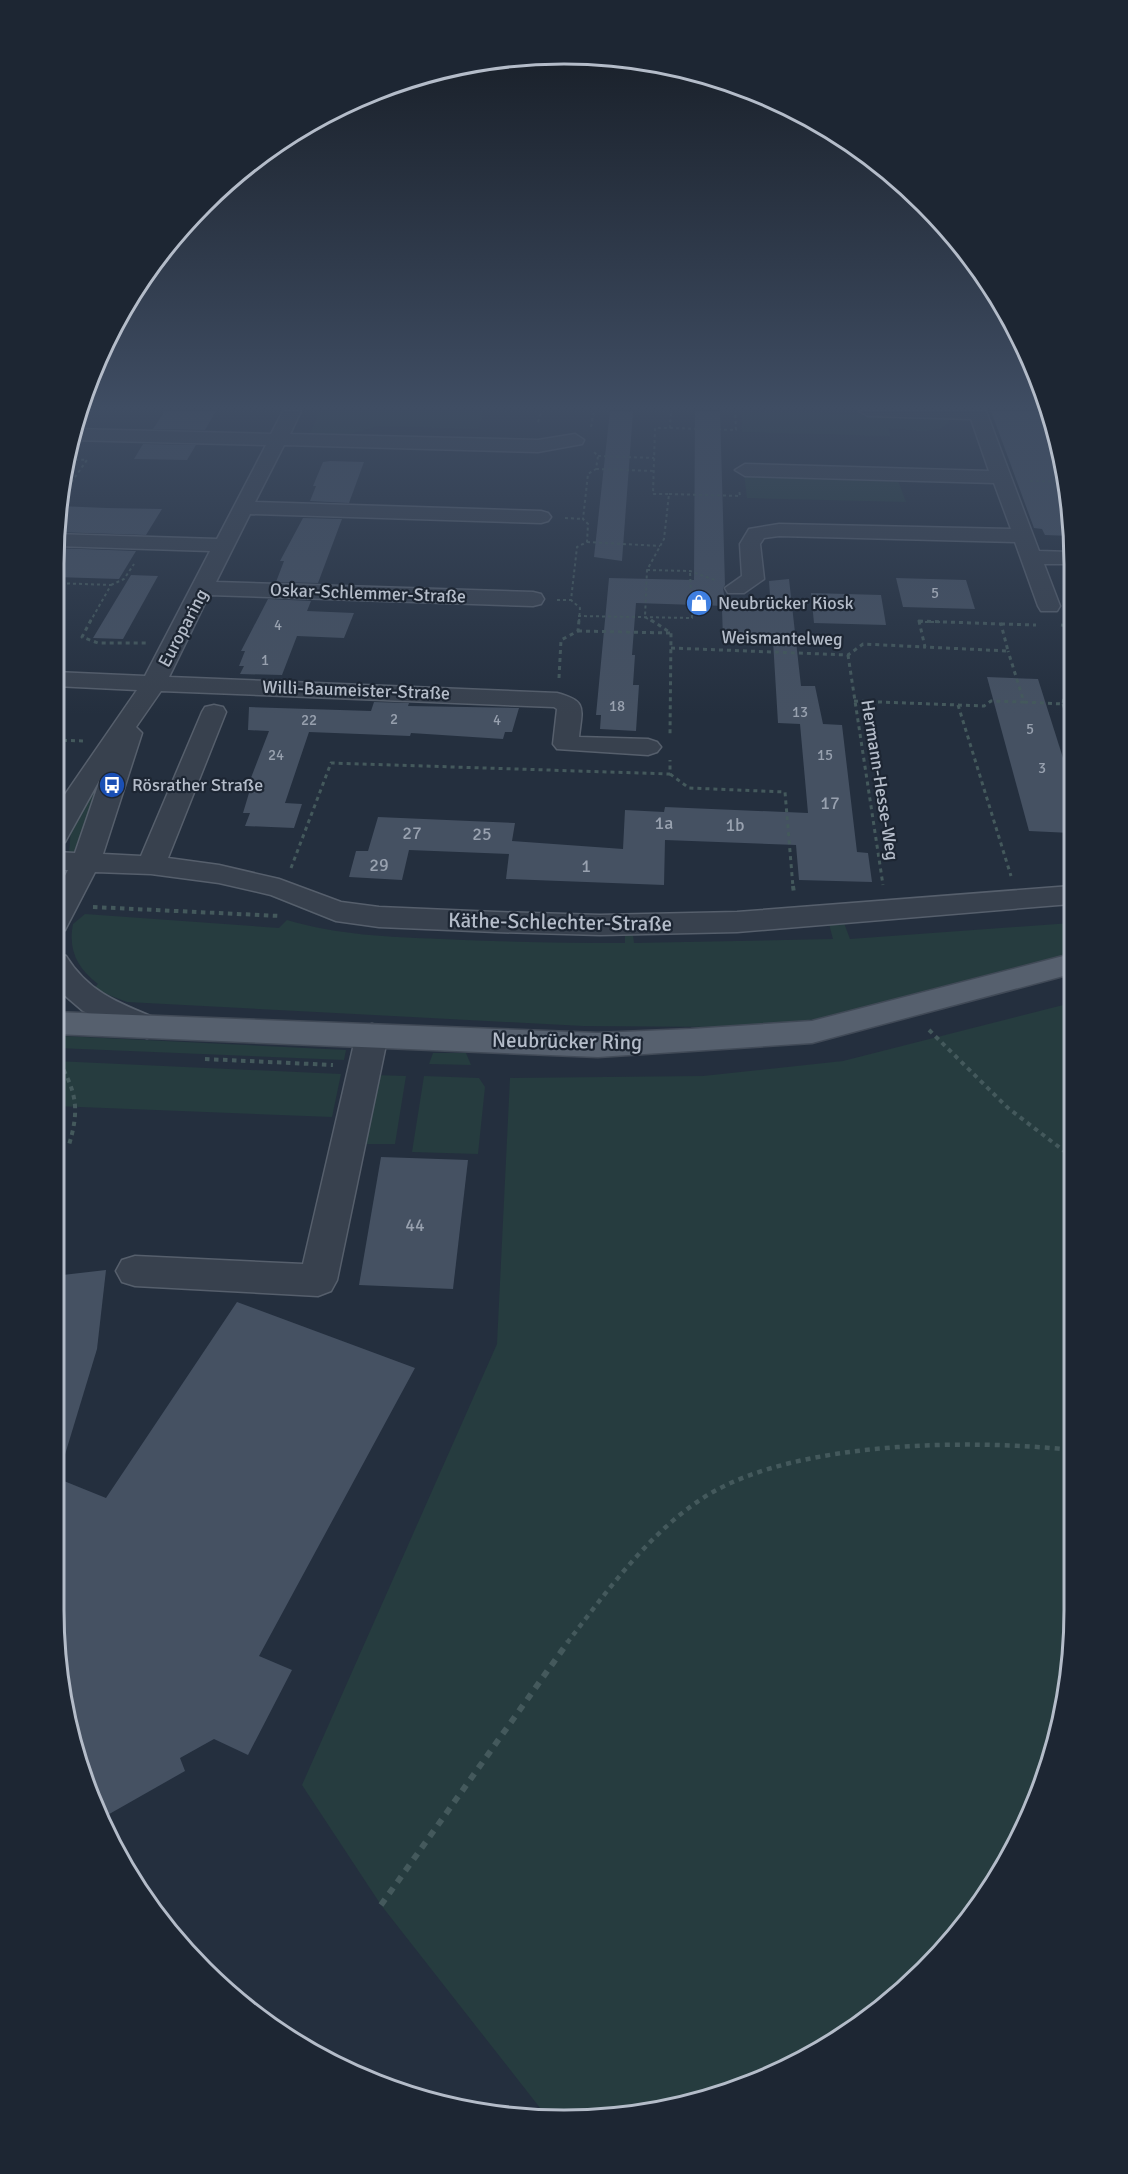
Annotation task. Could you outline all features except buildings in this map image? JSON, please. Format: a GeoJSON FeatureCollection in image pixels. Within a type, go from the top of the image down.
{"type":"FeatureCollection","features":[{"type":"Feature","properties":{"kind":"main road","name":"Neubrücker Ring"},"geometry":{"type":"LineString","coordinates":[[64,1023],[597,1045],[812,1032],[1064,966]]}},
{"type":"Feature","properties":{"kind":"street","name":"Europaring"},"geometry":{"type":"LineString","coordinates":[[64,815],[95,763],[135,714],[154,682],[242,512]]}},
{"type":"Feature","properties":{"kind":"street"},"geometry":{"type":"LineString","coordinates":[[391,512],[541,517]]}},
{"type":"Feature","properties":{"kind":"street"},"geometry":{"type":"LineString","coordinates":[[1015,512],[1049,606]]}},
{"type":"Feature","properties":{"kind":"street"},"geometry":{"type":"LineString","coordinates":[[736,588],[753,579],[750,544],[756,532],[778,530],[1023,536]]}},
{"type":"Feature","properties":{"kind":"street"},"geometry":{"type":"LineString","coordinates":[[65,540],[224,544]]}},
{"type":"Feature","properties":{"kind":"street"},"geometry":{"type":"LineString","coordinates":[[1031,557],[1064,558]]}},
{"type":"Feature","properties":{"kind":"street","name":"Oskar-Schlemmer-Straße"},"geometry":{"type":"LineString","coordinates":[[204,588],[533,598]]}},
{"type":"Feature","properties":{"kind":"street","name":"Willi-Baumeister-Straße"},"geometry":{"type":"LineString","coordinates":[[64,679],[557,699]]}},
{"type":"Feature","properties":{"kind":"street"},"geometry":{"type":"LineString","coordinates":[[557,699],[570,705],[566,744],[648,747]]}},
{"type":"Feature","properties":{"kind":"street"},"geometry":{"type":"LineString","coordinates":[[151,865],[214,712]]}},
{"type":"Feature","properties":{"kind":"street","name":"Europaring"},"geometry":{"type":"LineString","coordinates":[[64,904],[86,862],[135,714]]}},
{"type":"Feature","properties":{"kind":"street","name":"Käthe-Schlechter-Straße"},"geometry":{"type":"LineString","coordinates":[[64,861],[151,865],[219,874],[279,888],[336,911],[379,917],[496,922],[611,925],[736,922],[1064,896]]}},
{"type":"Feature","properties":{"kind":"street"},"geometry":{"type":"LineString","coordinates":[[64,980],[76,993],[147,1027]]}},
{"type":"Feature","properties":{"kind":"street"},"geometry":{"type":"LineString","coordinates":[[135,1271],[318,1280],[372,1035]]}},
{"type":"Feature","properties":{"kind":"path"},"geometry":{"type":"LineString","coordinates":[[584,512],[583,519],[588,524],[586,542]]}},
{"type":"Feature","properties":{"kind":"path"},"geometry":{"type":"LineString","coordinates":[[578,632],[580,608],[571,600],[577,547],[586,542],[660,546]]}},
{"type":"Feature","properties":{"kind":"path"},"geometry":{"type":"LineString","coordinates":[[647,570],[690,571],[736,588]]}},
{"type":"Feature","properties":{"kind":"path"},"geometry":{"type":"LineString","coordinates":[[578,616],[692,618],[690,571]]}},
{"type":"Feature","properties":{"kind":"path"},"geometry":{"type":"LineString","coordinates":[[64,583],[111,585],[82,637],[98,643],[175,643]]}},
{"type":"Feature","properties":{"kind":"path"},"geometry":{"type":"LineString","coordinates":[[925,648],[919,621],[1001,624],[1024,702]]}},
{"type":"Feature","properties":{"kind":"path"},"geometry":{"type":"LineString","coordinates":[[557,699],[561,640],[578,632],[670,633]]}},
{"type":"Feature","properties":{"kind":"path","name":"Weismantelweg"},"geometry":{"type":"LineString","coordinates":[[671,648],[848,655],[864,644],[1008,651]]}},
{"type":"Feature","properties":{"kind":"path","name":"Hermann-Hesse-Weg"},"geometry":{"type":"LineString","coordinates":[[848,655],[888,909]]}},
{"type":"Feature","properties":{"kind":"path"},"geometry":{"type":"LineString","coordinates":[[1064,698],[1064,707]]}},
{"type":"Feature","properties":{"kind":"path"},"geometry":{"type":"LineString","coordinates":[[854,702],[984,706],[991,700],[1063,704]]}},
{"type":"Feature","properties":{"kind":"path"},"geometry":{"type":"LineString","coordinates":[[958,705],[1018,900]]}},
{"type":"Feature","properties":{"kind":"path"},"geometry":{"type":"LineString","coordinates":[[64,740],[83,741]]}},
{"type":"Feature","properties":{"kind":"path"},"geometry":{"type":"LineString","coordinates":[[670,774],[689,788],[785,792],[796,918]]}},
{"type":"Feature","properties":{"kind":"path"},"geometry":{"type":"LineString","coordinates":[[64,914],[278,917],[301,898]]}},
{"type":"Feature","properties":{"kind":"path"},"geometry":{"type":"LineString","coordinates":[[929,1030],[1008,1108],[1064,1152]]}},
{"type":"Feature","properties":{"kind":"path"},"geometry":{"type":"LineString","coordinates":[[64,1069],[75,1088],[78,1117],[68,1148]]}},
{"type":"Feature","properties":{"kind":"path"},"geometry":{"type":"LineString","coordinates":[[381,1905],[539,1681],[603,1596],[665,1531],[712,1493],[762,1472],[815,1459],[940,1445],[1044,1446],[1064,1449]]}},
{"type":"Feature","properties":{"kind":"green space"},"geometry":{"type":"Polygon","coordinates":[[[103,776],[74,852],[69,853],[71,828],[98,777],[103,776]]]}},
{"type":"Feature","properties":{"kind":"green space"},"geometry":{"type":"Polygon","coordinates":[[[85,914],[279,928],[287,920],[325,929],[382,936],[579,943],[625,943],[625,928],[632,928],[634,943],[833,939],[829,924],[844,923],[850,939],[1064,924],[1064,955],[860,1012],[791,1023],[721,1027],[583,1026],[127,1002],[93,989],[98,984],[85,972],[73,950],[73,924],[85,914]]]}},
{"type":"Feature","properties":{"kind":"green space"},"geometry":{"type":"Polygon","coordinates":[[[1064,1005],[1064,1610],[1054,1707],[1037,1771],[997,1860],[960,1914],[940,1939],[893,1986],[842,2025],[785,2058],[725,2083],[693,2092],[629,2105],[564,2110],[541,2109],[381,1905],[302,1785],[497,1344],[510,1078],[703,1076],[843,1061],[1064,1005]]]}},
{"type":"Feature","properties":{"kind":"green space"},"geometry":{"type":"Polygon","coordinates":[[[64,1036],[346,1050],[344,1060],[64,1048],[64,1036]]]}},
{"type":"Feature","properties":{"kind":"green space"},"geometry":{"type":"Polygon","coordinates":[[[433,1053],[466,1053],[471,1065],[429,1064],[433,1053]]]}},
{"type":"Feature","properties":{"kind":"green space"},"geometry":{"type":"Polygon","coordinates":[[[64,1061],[341,1074],[332,1117],[64,1106],[64,1061]]]}},
{"type":"Feature","properties":{"kind":"green space"},"geometry":{"type":"Polygon","coordinates":[[[373,1075],[406,1076],[395,1144],[360,1144],[373,1075]]]}},
{"type":"Feature","properties":{"kind":"green space"},"geometry":{"type":"Polygon","coordinates":[[[424,1076],[479,1078],[485,1087],[478,1154],[412,1152],[424,1076]]]}},
{"type":"Feature","properties":{"kind":"place","name":"Neubrücker Kiosk"},"geometry":{"type":"Point","coordinates":[699,603]}},
{"type":"Feature","properties":{"kind":"place","name":"Rösrather Straße"},"geometry":{"type":"Point","coordinates":[112,785]}}]}
